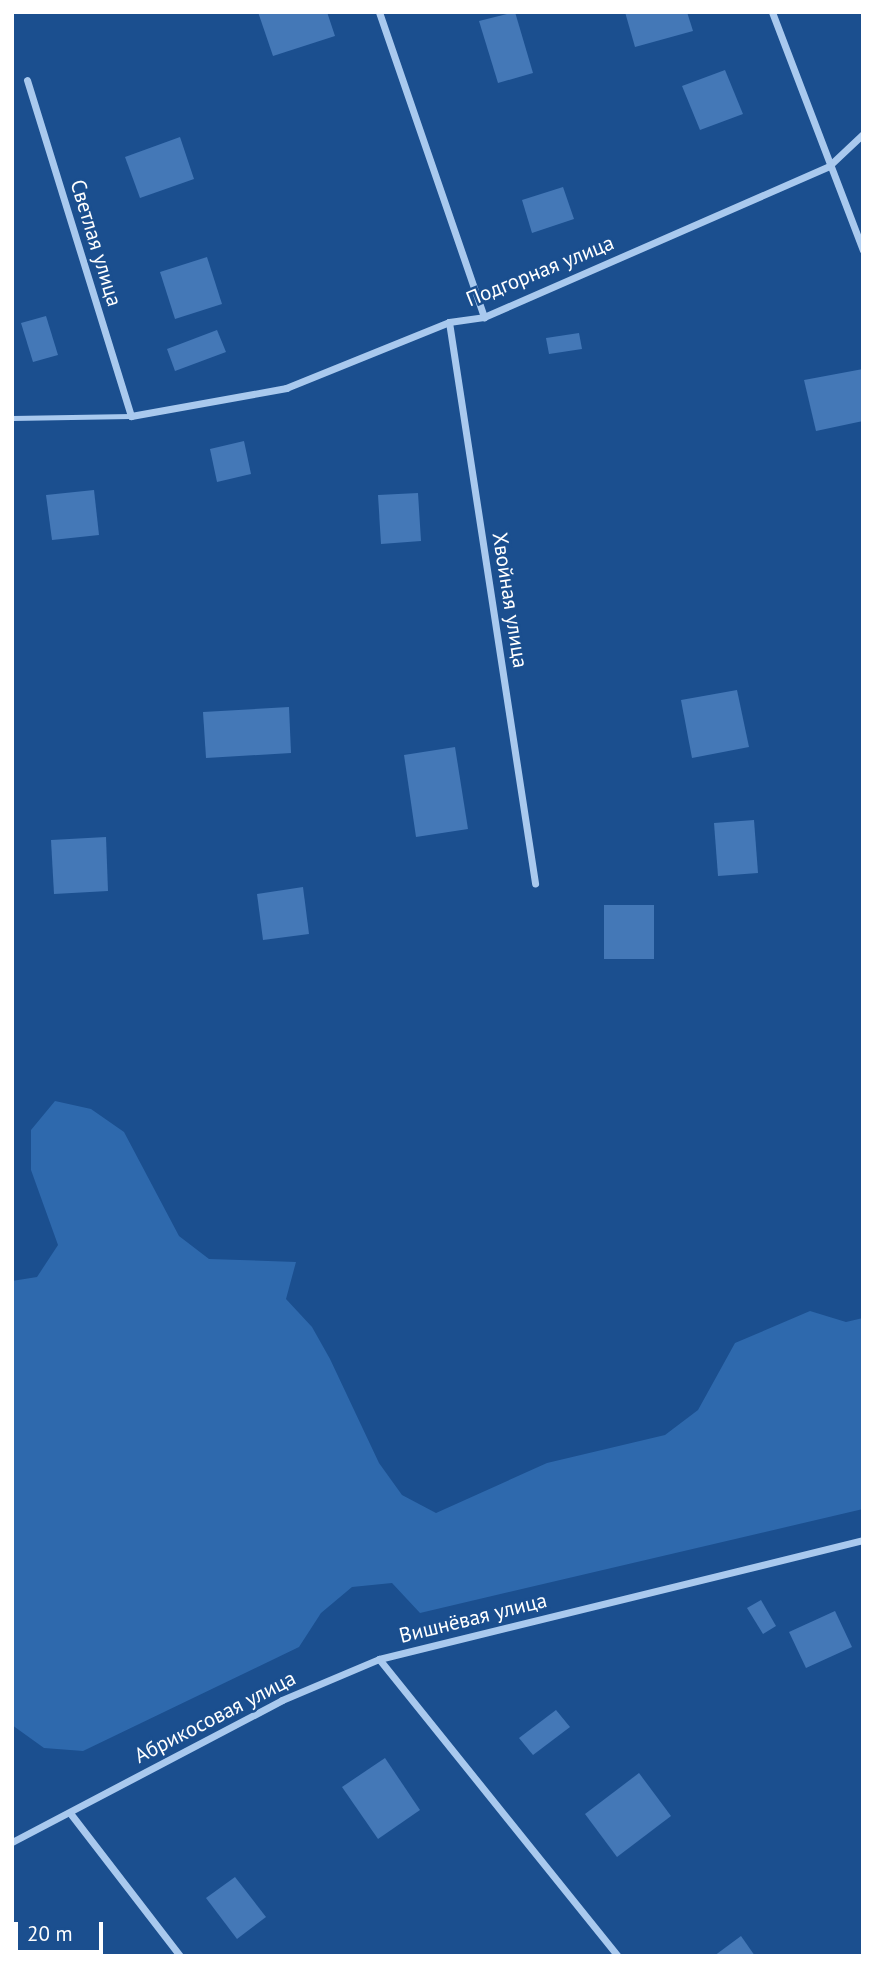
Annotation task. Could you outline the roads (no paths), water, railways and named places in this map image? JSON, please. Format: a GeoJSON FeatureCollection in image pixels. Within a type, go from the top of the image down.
{"type":"FeatureCollection","features":[{"type":"Feature","properties":{"kind":"street"},"geometry":{"type":"LineString","coordinates":[[379,12],[484,317]]}},
{"type":"Feature","properties":{"kind":"street"},"geometry":{"type":"LineString","coordinates":[[772,12],[863,250]]}},
{"type":"Feature","properties":{"kind":"street","name":"Светлая улица"},"geometry":{"type":"LineString","coordinates":[[27,80],[131,416]]}},
{"type":"Feature","properties":{"kind":"street","name":"Подгорная улица"},"geometry":{"type":"LineString","coordinates":[[131,416],[286,388],[449,322],[484,317],[829,166],[863,134]]}},
{"type":"Feature","properties":{"kind":"street","name":"Хвойная улица"},"geometry":{"type":"LineString","coordinates":[[449,322],[535,883]]}},
{"type":"Feature","properties":{"kind":"street","name":"Вишнёвая улица"},"geometry":{"type":"LineString","coordinates":[[618,1956],[379,1659],[863,1540]]}},
{"type":"Feature","properties":{"kind":"street","name":"Абрикосовая улица"},"geometry":{"type":"LineString","coordinates":[[12,1842],[282,1700],[379,1659]]}},
{"type":"Feature","properties":{"kind":"street"},"geometry":{"type":"LineString","coordinates":[[70,1813],[180,1956]]}},
{"type":"Feature","properties":{"kind":"lane"},"geometry":{"type":"LineString","coordinates":[[12,418],[131,416]]}}]}
